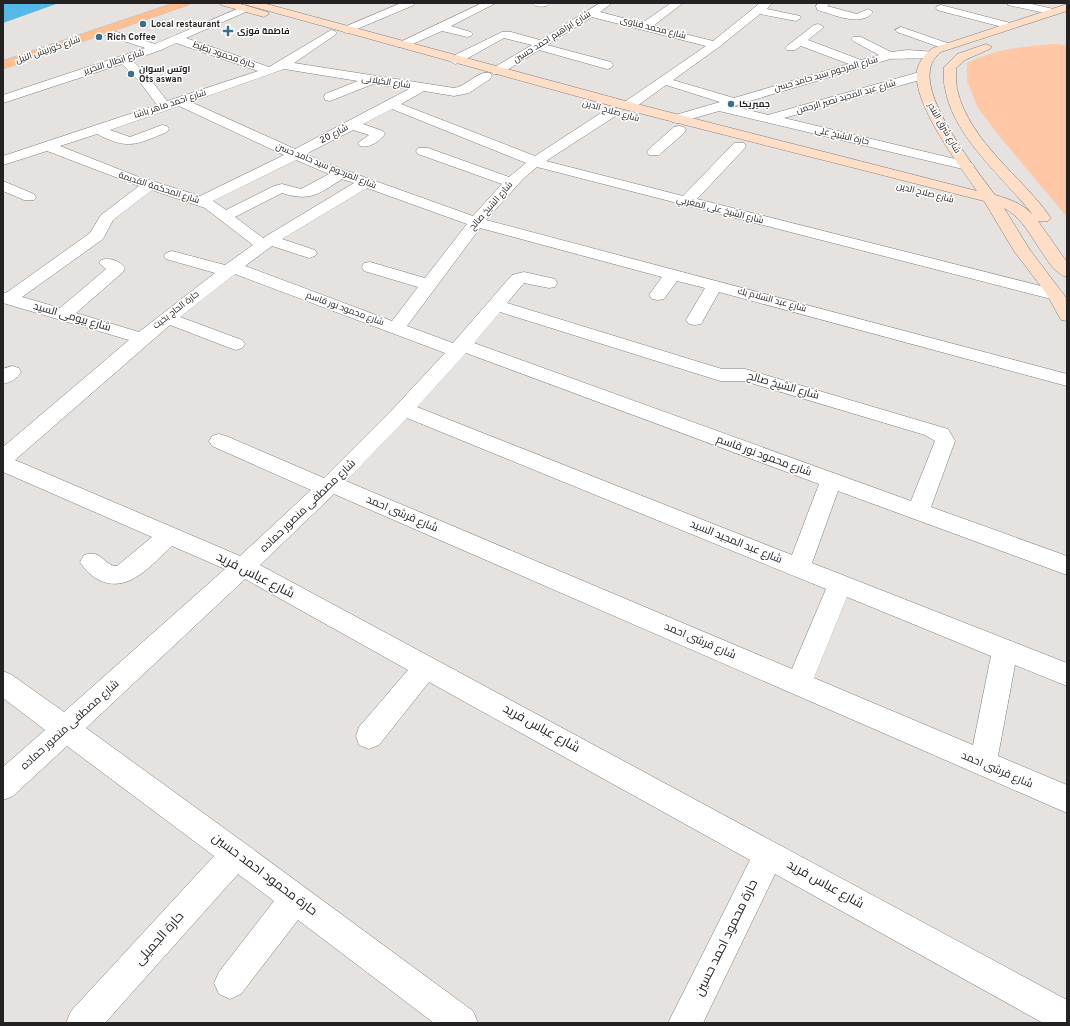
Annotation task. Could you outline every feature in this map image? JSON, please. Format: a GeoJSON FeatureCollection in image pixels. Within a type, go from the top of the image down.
{"type":"FeatureCollection","features":[{"type":"Feature","properties":{"kind":"main road","name":"شارع كورنيش النيل"},"geometry":{"type":"LineString","coordinates":[[3,55],[90,27],[154,3]]}},
{"type":"Feature","properties":{"kind":"main road","name":"شارع كورنيش النيل"},"geometry":{"type":"LineString","coordinates":[[3,65],[184,3]]}},
{"type":"Feature","properties":{"kind":"main road","name":"شارع صلاح الدين"},"geometry":{"type":"LineString","coordinates":[[225,3],[250,4],[402,45],[455,60],[492,74],[612,112],[678,125],[989,198],[1015,206],[1026,215],[1057,263],[1067,272]]}},
{"type":"Feature","properties":{"kind":"main road","name":"شارع صلاح الدين"},"geometry":{"type":"LineString","coordinates":[[250,4],[331,33],[492,74],[628,106],[739,146],[999,212]]}},
{"type":"Feature","properties":{"kind":"main road"},"geometry":{"type":"LineString","coordinates":[[923,74],[926,60],[931,55],[946,46],[1067,7]]}},
{"type":"Feature","properties":{"kind":"main road","name":"شارع شرق البندر"},"geometry":{"type":"LineString","coordinates":[[1067,21],[961,56],[950,67],[949,74],[955,101],[967,125],[991,158],[1032,203],[1067,254]]}},
{"type":"Feature","properties":{"kind":"main road","name":"شارع شرق البندر"},"geometry":{"type":"LineString","coordinates":[[923,74],[929,104],[967,166],[999,212],[1026,255],[1056,295],[1067,316]]}},
{"type":"Feature","properties":{"kind":"street"},"geometry":{"type":"LineString","coordinates":[[384,3],[395,8]]}},
{"type":"Feature","properties":{"kind":"street"},"geometry":{"type":"LineString","coordinates":[[346,30],[395,8],[410,3]]}},
{"type":"Feature","properties":{"kind":"street"},"geometry":{"type":"LineString","coordinates":[[537,3],[545,3]]}},
{"type":"Feature","properties":{"kind":"street","name":"شارع ابراهيم احمد حسين"},"geometry":{"type":"LineString","coordinates":[[492,74],[607,3]]}},
{"type":"Feature","properties":{"kind":"street"},"geometry":{"type":"LineString","coordinates":[[645,26],[678,3]]}},
{"type":"Feature","properties":{"kind":"street"},"geometry":{"type":"LineString","coordinates":[[825,3],[821,6],[821,8],[854,16],[861,16],[868,12]]}},
{"type":"Feature","properties":{"kind":"street"},"geometry":{"type":"LineString","coordinates":[[1012,3],[1054,12]]}},
{"type":"Feature","properties":{"kind":"street","name":"شارع ابطال التحرير"},"geometry":{"type":"LineString","coordinates":[[3,98],[157,48],[177,40],[250,4]]}},
{"type":"Feature","properties":{"kind":"street"},"geometry":{"type":"LineString","coordinates":[[628,106],[715,44],[763,6],[796,18]]}},
{"type":"Feature","properties":{"kind":"street"},"geometry":{"type":"LineString","coordinates":[[402,45],[478,9],[492,8]]}},
{"type":"Feature","properties":{"kind":"street"},"geometry":{"type":"LineString","coordinates":[[941,8],[1010,26]]}},
{"type":"Feature","properties":{"kind":"street","name":"شارع محمد قناوى"},"geometry":{"type":"LineString","coordinates":[[591,13],[715,44]]}},
{"type":"Feature","properties":{"kind":"street"},"geometry":{"type":"LineString","coordinates":[[441,27],[467,34]]}},
{"type":"Feature","properties":{"kind":"street"},"geometry":{"type":"LineString","coordinates":[[788,50],[818,27]]}},
{"type":"Feature","properties":{"kind":"street"},"geometry":{"type":"LineString","coordinates":[[736,28],[753,32]]}},
{"type":"Feature","properties":{"kind":"street"},"geometry":{"type":"LineString","coordinates":[[901,30],[946,46]]}},
{"type":"Feature","properties":{"kind":"street"},"geometry":{"type":"LineString","coordinates":[[103,31],[157,48]]}},
{"type":"Feature","properties":{"kind":"street","name":"شارع احمد ماهر باشا"},"geometry":{"type":"LineString","coordinates":[[3,161],[270,71],[282,61],[331,33]]}},
{"type":"Feature","properties":{"kind":"street"},"geometry":{"type":"LineString","coordinates":[[788,34],[860,64]]}},
{"type":"Feature","properties":{"kind":"street"},"geometry":{"type":"LineString","coordinates":[[455,60],[502,35],[511,35],[607,65]]}},
{"type":"Feature","properties":{"kind":"street"},"geometry":{"type":"LineString","coordinates":[[857,39],[889,56]]}},
{"type":"Feature","properties":{"kind":"street","name":"حارة محمود بطيط"},"geometry":{"type":"LineString","coordinates":[[177,40],[270,71]]}},
{"type":"Feature","properties":{"kind":"street"},"geometry":{"type":"LineString","coordinates":[[591,60],[605,52]]}},
{"type":"Feature","properties":{"kind":"street","name":"شارع المرحوم سيد حامد حسن"},"geometry":{"type":"LineString","coordinates":[[678,125],[718,106],[860,64],[889,56],[908,54],[931,55]]}},
{"type":"Feature","properties":{"kind":"street"},"geometry":{"type":"LineString","coordinates":[[124,59],[144,79],[164,106]]}},
{"type":"Feature","properties":{"kind":"street","name":"شارع الكيلانى"},"geometry":{"type":"LineString","coordinates":[[282,61],[372,80],[460,91],[492,74]]}},
{"type":"Feature","properties":{"kind":"street","name":"شارع عبد المجيد نصير الرحمن"},"geometry":{"type":"LineString","coordinates":[[769,119],[923,74]]}},
{"type":"Feature","properties":{"kind":"street"},"geometry":{"type":"LineString","coordinates":[[330,97],[372,80]]}},
{"type":"Feature","properties":{"kind":"street"},"geometry":{"type":"LineString","coordinates":[[664,81],[734,102]]}},
{"type":"Feature","properties":{"kind":"street","name":"شارع 20"},"geometry":{"type":"LineString","coordinates":[[201,201],[295,155],[423,87]]}},
{"type":"Feature","properties":{"kind":"street","name":"شارع المرحوم سيد حامد حسن"},"geometry":{"type":"LineString","coordinates":[[179,101],[295,155],[365,183],[476,222]]}},
{"type":"Feature","properties":{"kind":"street","name":"شارع الشيخ على المغربي"},"geometry":{"type":"LineString","coordinates":[[391,104],[535,162],[686,202],[721,204],[1056,295]]}},
{"type":"Feature","properties":{"kind":"street","name":"حارة الشيخ على"},"geometry":{"type":"LineString","coordinates":[[718,106],[967,166]]}},
{"type":"Feature","properties":{"kind":"street","name":"شارع الشيخ صالح"},"geometry":{"type":"LineString","coordinates":[[396,328],[476,222],[512,183],[535,162],[612,112]]}},
{"type":"Feature","properties":{"kind":"street"},"geometry":{"type":"LineString","coordinates":[[352,125],[378,134],[376,137],[365,143]]}},
{"type":"Feature","properties":{"kind":"street"},"geometry":{"type":"LineString","coordinates":[[654,152],[678,125]]}},
{"type":"Feature","properties":{"kind":"street"},"geometry":{"type":"LineString","coordinates":[[98,129],[125,141],[133,141],[162,129]]}},
{"type":"Feature","properties":{"kind":"street","name":"شارع المحكمة القديمة"},"geometry":{"type":"LineString","coordinates":[[47,146],[131,179],[201,201],[267,242],[309,253]]}},
{"type":"Feature","properties":{"kind":"street"},"geometry":{"type":"LineString","coordinates":[[686,202],[739,146]]}},
{"type":"Feature","properties":{"kind":"street"},"geometry":{"type":"LineString","coordinates":[[422,151],[512,183]]}},
{"type":"Feature","properties":{"kind":"street"},"geometry":{"type":"LineString","coordinates":[[225,216],[279,189],[287,189],[298,194],[305,193],[341,173]]}},
{"type":"Feature","properties":{"kind":"street","name":"حارة الحاج بخيت"},"geometry":{"type":"LineString","coordinates":[[3,459],[141,338],[230,269],[267,242],[365,183]]}},
{"type":"Feature","properties":{"kind":"street"},"geometry":{"type":"LineString","coordinates":[[3,185],[29,197]]}},
{"type":"Feature","properties":{"kind":"street"},"geometry":{"type":"LineString","coordinates":[[6,298],[97,236],[106,218],[149,185]]}},
{"type":"Feature","properties":{"kind":"street","name":"شارع عبد السلام بك"},"geometry":{"type":"LineString","coordinates":[[476,222],[1067,380]]}},
{"type":"Feature","properties":{"kind":"street","name":"شارع محمود نور قاسم"},"geometry":{"type":"LineString","coordinates":[[172,256],[230,269],[396,328],[459,348],[1067,566]]}},
{"type":"Feature","properties":{"kind":"street"},"geometry":{"type":"LineString","coordinates":[[63,315],[118,268],[107,263]]}},
{"type":"Feature","properties":{"kind":"street"},"geometry":{"type":"LineString","coordinates":[[370,267],[429,285]]}},
{"type":"Feature","properties":{"kind":"street"},"geometry":{"type":"LineString","coordinates":[[658,295],[673,274]]}},
{"type":"Feature","properties":{"kind":"street","name":"شارع مصطفى منصور حماده"},"geometry":{"type":"LineString","coordinates":[[3,786],[244,568],[330,486],[404,410],[520,277],[528,277],[549,283]]}},
{"type":"Feature","properties":{"kind":"street"},"geometry":{"type":"LineString","coordinates":[[695,320],[715,285]]}},
{"type":"Feature","properties":{"kind":"street","name":"شارع بيومى السيد"},"geometry":{"type":"LineString","coordinates":[[6,298],[141,338]]}},
{"type":"Feature","properties":{"kind":"street","name":"شارع الشيخ صالح"},"geometry":{"type":"LineString","coordinates":[[497,305],[721,375],[745,375],[932,430],[941,434],[946,441],[918,512]]}},
{"type":"Feature","properties":{"kind":"street"},"geometry":{"type":"LineString","coordinates":[[167,318],[236,344]]}},
{"type":"Feature","properties":{"kind":"street","name":"شارع عبد المجيد السيد"},"geometry":{"type":"LineString","coordinates":[[404,410],[1067,675]]}},
{"type":"Feature","properties":{"kind":"street","name":"شارع قرشى احمد"},"geometry":{"type":"LineString","coordinates":[[219,441],[330,486],[1067,799]]}},
{"type":"Feature","properties":{"kind":"street","name":"شارع عباس فريد"},"geometry":{"type":"LineString","coordinates":[[3,463],[244,568],[1067,1018]]}},
{"type":"Feature","properties":{"kind":"street"},"geometry":{"type":"LineString","coordinates":[[799,567],[831,481]]}},
{"type":"Feature","properties":{"kind":"street"},"geometry":{"type":"LineString","coordinates":[[92,562],[108,575],[118,576],[124,574],[170,535]]}},
{"type":"Feature","properties":{"kind":"street"},"geometry":{"type":"LineString","coordinates":[[799,684],[840,584]]}},
{"type":"Feature","properties":{"kind":"street"},"geometry":{"type":"LineString","coordinates":[[983,764],[1005,650]]}},
{"type":"Feature","properties":{"kind":"street"},"geometry":{"type":"LineString","coordinates":[[369,736],[426,667]]}},
{"type":"Feature","properties":{"kind":"street","name":"حارة محمود احمد حسين"},"geometry":{"type":"LineString","coordinates":[[3,683],[236,854],[461,1023]]}},
{"type":"Feature","properties":{"kind":"street","name":"حارة الجميلى"},"geometry":{"type":"LineString","coordinates":[[83,1023],[236,854]]}},
{"type":"Feature","properties":{"kind":"street","name":"حارة محمود احمد حسين"},"geometry":{"type":"LineString","coordinates":[[685,1023],[769,854]]}},
{"type":"Feature","properties":{"kind":"street"},"geometry":{"type":"LineString","coordinates":[[230,983],[295,899]]}},
{"type":"Feature","properties":{"kind":"shaded area"},"geometry":{"type":"Polygon","coordinates":[[[1056,44],[1067,45],[1067,217],[1000,137],[978,108],[967,81],[967,63],[978,58],[1010,49],[1056,44]]]}},
{"type":"Feature","properties":{"kind":"water"},"geometry":{"type":"Polygon","coordinates":[[[3,3],[59,3],[3,23],[3,3]]]}},
{"type":"Feature","properties":{"kind":"place","name":"Local restaurant"},"geometry":{"type":"Point","coordinates":[143,24]}},
{"type":"Feature","properties":{"kind":"place","name":"فاطمة فوزى"},"geometry":{"type":"Point","coordinates":[228,31]}},
{"type":"Feature","properties":{"kind":"place","name":"Rich Coffee"},"geometry":{"type":"Point","coordinates":[99,37]}},
{"type":"Feature","properties":{"kind":"place","name":"اوتس اسوان Ots aswan"},"geometry":{"type":"Point","coordinates":[131,74]}},
{"type":"Feature","properties":{"kind":"place","name":"جمبريكا"},"geometry":{"type":"Point","coordinates":[731,104]}}]}
